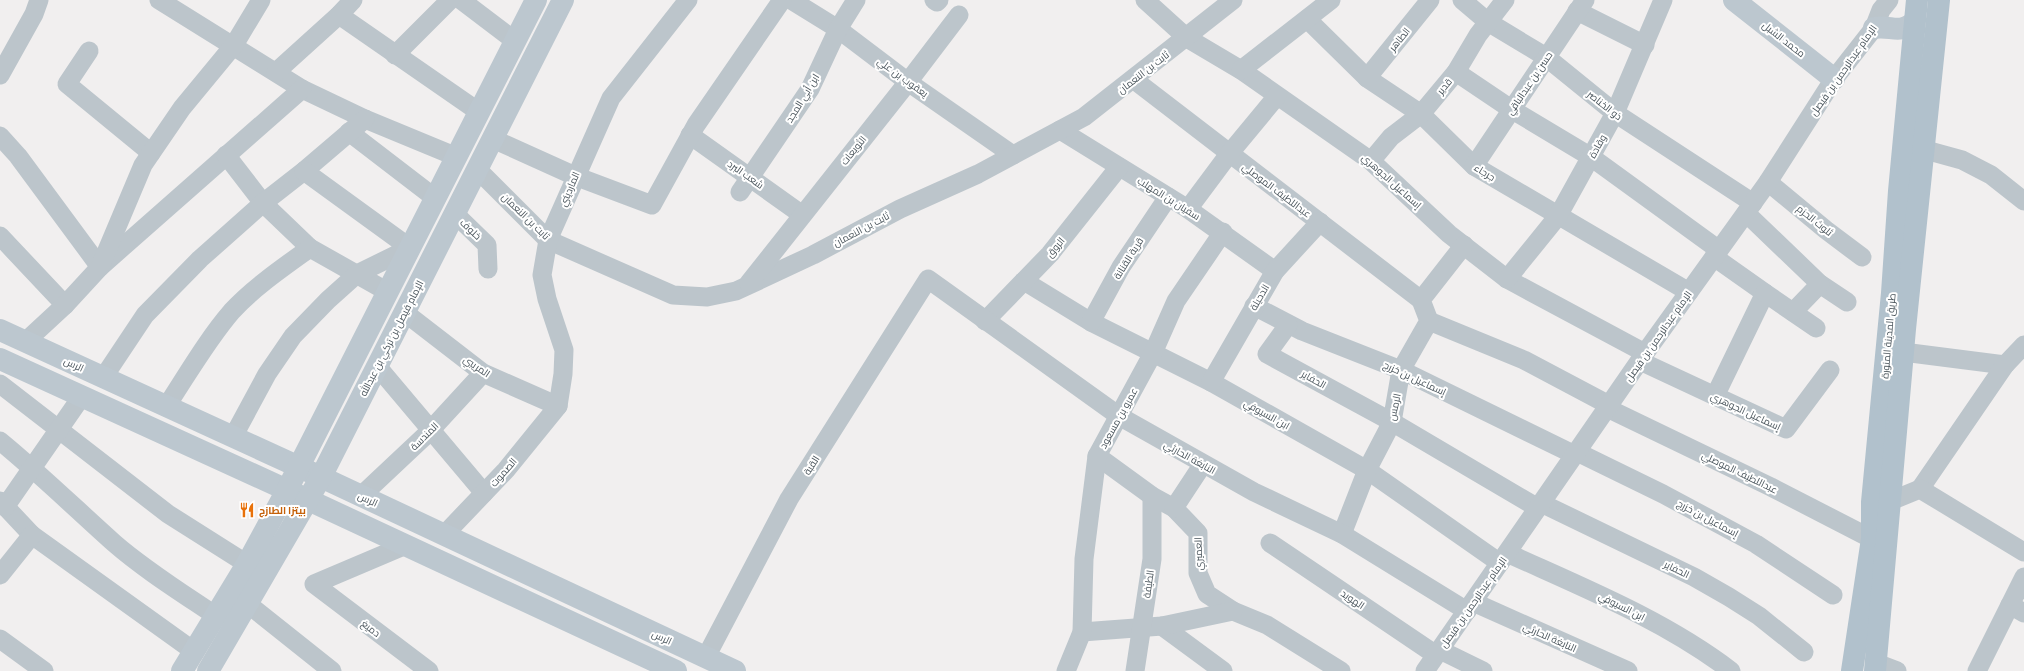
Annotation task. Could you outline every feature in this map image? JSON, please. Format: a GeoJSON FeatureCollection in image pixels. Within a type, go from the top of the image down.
{"type":"FeatureCollection","features":[{"type":"Feature","properties":{"kind":"main road","name":"طريق المدينة المنورة"},"geometry":{"type":"LineString","coordinates":[[1875,667],[1881,500],[1902,273],[1914,22],[1917,0]]}},
{"type":"Feature","properties":{"kind":"main road","name":"طريق المدينة المنورة"},"geometry":{"type":"LineString","coordinates":[[1852,671],[1872,539],[1881,500],[1903,352],[1902,273],[1922,149],[1938,0]]}},
{"type":"Feature","properties":{"kind":"street"},"geometry":{"type":"LineString","coordinates":[[0,75],[34,14],[39,0]]}},
{"type":"Feature","properties":{"kind":"street"},"geometry":{"type":"LineString","coordinates":[[159,0],[186,7],[234,46],[302,89],[364,118],[457,157]]}},
{"type":"Feature","properties":{"kind":"street"},"geometry":{"type":"LineString","coordinates":[[100,267],[143,165],[182,108],[234,46],[261,0]]}},
{"type":"Feature","properties":{"kind":"street"},"geometry":{"type":"LineString","coordinates":[[276,72],[339,15],[353,0]]}},
{"type":"Feature","properties":{"kind":"street"},"geometry":{"type":"LineString","coordinates":[[395,55],[450,0]]}},
{"type":"Feature","properties":{"kind":"street"},"geometry":{"type":"LineString","coordinates":[[462,0],[515,41]]}},
{"type":"Feature","properties":{"kind":"street"},"geometry":{"type":"LineString","coordinates":[[182,671],[195,652],[247,564],[287,490],[536,0]]}},
{"type":"Feature","properties":{"kind":"street","name":"الإمام فيصل بن تركي بن عبدالله"},"geometry":{"type":"LineString","coordinates":[[216,668],[248,604],[321,477],[563,0]]}},
{"type":"Feature","properties":{"kind":"street","name":"المارديني"},"geometry":{"type":"LineString","coordinates":[[558,406],[563,374],[564,350],[547,298],[542,275],[548,240],[575,176],[611,98],[688,0]]}},
{"type":"Feature","properties":{"kind":"street"},"geometry":{"type":"LineString","coordinates":[[493,139],[575,176],[652,205],[690,135],[782,0]]}},
{"type":"Feature","properties":{"kind":"street","name":"يعقوب بن علي"},"geometry":{"type":"LineString","coordinates":[[791,0],[838,29],[908,82],[1013,155]]}},
{"type":"Feature","properties":{"kind":"street","name":"ابن أبي المجد"},"geometry":{"type":"LineString","coordinates":[[745,185],[810,89],[838,29],[856,0]]}},
{"type":"Feature","properties":{"kind":"street","name":"إسماعيل الجوهري"},"geometry":{"type":"LineString","coordinates":[[1145,0],[1187,38],[1241,70],[1372,161],[1464,245],[1507,279],[1642,357],[1715,396],[1786,429],[1830,370]]}},
{"type":"Feature","properties":{"kind":"street","name":"ثابت بن النعمان"},"geometry":{"type":"LineString","coordinates":[[477,169],[548,240],[673,295],[707,297],[736,291],[813,255],[900,209],[978,174],[1084,117],[1187,38],[1233,0]]}},
{"type":"Feature","properties":{"kind":"street"},"geometry":{"type":"LineString","coordinates":[[1241,70],[1331,0]]}},
{"type":"Feature","properties":{"kind":"street","name":"الطاهر"},"geometry":{"type":"LineString","coordinates":[[1367,78],[1430,0]]}},
{"type":"Feature","properties":{"kind":"street","name":"ذو الخناصر"},"geometry":{"type":"LineString","coordinates":[[1462,0],[1488,22],[1546,57],[1615,113],[1749,208],[1820,284],[1847,302]]}},
{"type":"Feature","properties":{"kind":"street","name":"قدير"},"geometry":{"type":"LineString","coordinates":[[1372,161],[1391,137],[1421,114],[1456,72],[1478,35],[1505,0]]}},
{"type":"Feature","properties":{"kind":"street","name":"وقادة"},"geometry":{"type":"LineString","coordinates":[[1507,279],[1558,216],[1591,157],[1615,113],[1663,0]]}},
{"type":"Feature","properties":{"kind":"street","name":"محمد الشبل"},"geometry":{"type":"LineString","coordinates":[[1734,0],[1834,79]]}},
{"type":"Feature","properties":{"kind":"street","name":"الإمام عبدالرحمن بن فيصل"},"geometry":{"type":"LineString","coordinates":[[1425,671],[1642,357],[1768,182],[1834,79],[1874,28],[1881,10],[1889,0]]}},
{"type":"Feature","properties":{"kind":"street"},"geometry":{"type":"LineString","coordinates":[[1581,6],[1645,45]]}},
{"type":"Feature","properties":{"kind":"street","name":"حسن بن عبدالباقي"},"geometry":{"type":"LineString","coordinates":[[1474,166],[1581,6]]}},
{"type":"Feature","properties":{"kind":"street","name":"الثويعات"},"geometry":{"type":"LineString","coordinates":[[746,286],[908,82],[959,14]]}},
{"type":"Feature","properties":{"kind":"street"},"geometry":{"type":"LineString","coordinates":[[339,15],[479,112]]}},
{"type":"Feature","properties":{"kind":"street","name":"جرجاء"},"geometry":{"type":"LineString","coordinates":[[1307,19],[1367,78],[1421,114],[1474,166],[1689,292]]}},
{"type":"Feature","properties":{"kind":"street"},"geometry":{"type":"LineString","coordinates":[[1874,28],[1882,27],[1899,30],[1907,28],[1914,22]]}},
{"type":"Feature","properties":{"kind":"street"},"geometry":{"type":"LineString","coordinates":[[89,51],[66,84],[151,153]]}},
{"type":"Feature","properties":{"kind":"street"},"geometry":{"type":"LineString","coordinates":[[1456,72],[1511,109],[1591,157],[1765,293],[1816,328]]}},
{"type":"Feature","properties":{"kind":"street","name":"عبداللطيف الموصلي"},"geometry":{"type":"LineString","coordinates":[[1133,79],[1228,154],[1320,222],[1421,300]]}},
{"type":"Feature","properties":{"kind":"street"},"geometry":{"type":"LineString","coordinates":[[25,342],[65,304],[100,267],[302,89]]}},
{"type":"Feature","properties":{"kind":"street"},"geometry":{"type":"LineString","coordinates":[[1188,209],[1228,154],[1277,96]]}},
{"type":"Feature","properties":{"kind":"street"},"geometry":{"type":"LineString","coordinates":[[103,378],[145,315],[200,259],[263,203],[304,171],[364,118]]}},
{"type":"Feature","properties":{"kind":"street","name":"سفيان بن المهلب"},"geometry":{"type":"LineString","coordinates":[[1060,130],[1188,209],[1223,232],[1275,271]]}},
{"type":"Feature","properties":{"kind":"street"},"geometry":{"type":"LineString","coordinates":[[349,132],[435,198]]}},
{"type":"Feature","properties":{"kind":"street","name":"شعب البرد"},"geometry":{"type":"LineString","coordinates":[[690,135],[745,185],[802,214]]}},
{"type":"Feature","properties":{"kind":"street"},"geometry":{"type":"LineString","coordinates":[[0,136],[18,156],[100,267]]}},
{"type":"Feature","properties":{"kind":"street"},"geometry":{"type":"LineString","coordinates":[[1922,149],[1962,160],[1991,175],[2024,202]]}},
{"type":"Feature","properties":{"kind":"street"},"geometry":{"type":"LineString","coordinates":[[226,156],[263,203],[310,248],[388,292]]}},
{"type":"Feature","properties":{"kind":"street","name":"الروق"},"geometry":{"type":"LineString","coordinates":[[985,321],[1050,254],[1119,167]]}},
{"type":"Feature","properties":{"kind":"street"},"geometry":{"type":"LineString","coordinates":[[304,171],[410,248]]}},
{"type":"Feature","properties":{"kind":"street","name":"ثلوث الحزم"},"geometry":{"type":"LineString","coordinates":[[1768,182],[1826,230],[1862,257]]}},
{"type":"Feature","properties":{"kind":"street","name":"قرية القنانة"},"geometry":{"type":"LineString","coordinates":[[1091,322],[1121,267],[1168,197]]}},
{"type":"Feature","properties":{"kind":"street","name":"خلوف"},"geometry":{"type":"LineString","coordinates":[[455,214],[487,245],[488,269]]}},
{"type":"Feature","properties":{"kind":"street","name":"الدحيلة"},"geometry":{"type":"LineString","coordinates":[[1211,382],[1275,271],[1320,222]]}},
{"type":"Feature","properties":{"kind":"street","name":"عمرو بن مسعود"},"geometry":{"type":"LineString","coordinates":[[1066,671],[1082,632],[1084,559],[1097,456],[1153,353],[1176,301],[1223,232]]}},
{"type":"Feature","properties":{"kind":"street"},"geometry":{"type":"LineString","coordinates":[[0,236],[65,304]]}},
{"type":"Feature","properties":{"kind":"street"},"geometry":{"type":"LineString","coordinates":[[1428,321],[1421,300],[1464,245]]}},
{"type":"Feature","properties":{"kind":"street"},"geometry":{"type":"LineString","coordinates":[[166,407],[203,351],[233,311],[275,274],[310,248]]}},
{"type":"Feature","properties":{"kind":"street"},"geometry":{"type":"LineString","coordinates":[[233,437],[267,374],[292,336],[328,300],[357,274],[410,248]]}},
{"type":"Feature","properties":{"kind":"street","name":"النابغة الحارثي"},"geometry":{"type":"LineString","coordinates":[[928,279],[1119,416],[1203,464],[1254,492],[1342,534],[1470,606],[1628,671]]}},
{"type":"Feature","properties":{"kind":"street","name":"القبة"},"geometry":{"type":"LineString","coordinates":[[706,657],[789,499],[928,279]]}},
{"type":"Feature","properties":{"kind":"street","name":"ابن السيوفي"},"geometry":{"type":"LineString","coordinates":[[1024,280],[1091,322],[1211,382],[1367,470],[1504,558],[1604,597],[1660,625],[1716,659],[1731,671]]}},
{"type":"Feature","properties":{"kind":"street"},"geometry":{"type":"LineString","coordinates":[[1793,312],[1820,284]]}},
{"type":"Feature","properties":{"kind":"street"},"geometry":{"type":"LineString","coordinates":[[1715,396],[1765,293]]}},
{"type":"Feature","properties":{"kind":"street","name":"إسماعيل بن خزرج"},"geometry":{"type":"LineString","coordinates":[[1254,306],[1288,325],[1401,370],[1663,494],[1756,544],[1833,595]]}},
{"type":"Feature","properties":{"kind":"street","name":"المريبي"},"geometry":{"type":"LineString","coordinates":[[404,312],[483,373],[558,406]]}},
{"type":"Feature","properties":{"kind":"street","name":"عبداللطيف الموصلي"},"geometry":{"type":"LineString","coordinates":[[1428,321],[1524,360],[1608,407],[1771,487],[1872,539]]}},
{"type":"Feature","properties":{"kind":"street","name":"الرمس"},"geometry":{"type":"LineString","coordinates":[[1342,534],[1367,470],[1392,422],[1401,370],[1428,321]]}},
{"type":"Feature","properties":{"kind":"street","name":"الحفاير"},"geometry":{"type":"LineString","coordinates":[[1288,325],[1267,354],[1392,422],[1540,506],[1694,578],[1729,597],[1759,616],[1804,652]]}},
{"type":"Feature","properties":{"kind":"street","name":"الرس"},"geometry":{"type":"LineString","coordinates":[[0,330],[321,477],[735,671]]}},
{"type":"Feature","properties":{"kind":"street"},"geometry":{"type":"LineString","coordinates":[[1881,500],[1898,498],[1920,489],[2005,365],[2024,345]]}},
{"type":"Feature","properties":{"kind":"street"},"geometry":{"type":"LineString","coordinates":[[1903,352],[2005,365]]}},
{"type":"Feature","properties":{"kind":"street"},"geometry":{"type":"LineString","coordinates":[[0,359],[406,545],[647,665],[676,671]]}},
{"type":"Feature","properties":{"kind":"street"},"geometry":{"type":"LineString","coordinates":[[377,366],[484,493]]}},
{"type":"Feature","properties":{"kind":"street","name":"المندسة"},"geometry":{"type":"LineString","coordinates":[[361,496],[431,430],[483,373]]}},
{"type":"Feature","properties":{"kind":"street"},"geometry":{"type":"LineString","coordinates":[[0,384],[168,514],[247,564]]}},
{"type":"Feature","properties":{"kind":"street"},"geometry":{"type":"LineString","coordinates":[[82,396],[32,468],[2,504],[32,535],[195,652]]}},
{"type":"Feature","properties":{"kind":"street","name":"الصموت"},"geometry":{"type":"LineString","coordinates":[[444,535],[506,470],[558,406]]}},
{"type":"Feature","properties":{"kind":"street"},"geometry":{"type":"LineString","coordinates":[[0,441],[32,468],[115,544],[216,616]]}},
{"type":"Feature","properties":{"kind":"street","name":"العميري"},"geometry":{"type":"LineString","coordinates":[[1097,456],[1152,496],[1174,508],[1198,533],[1198,573],[1207,594],[1233,611],[1267,625],[1341,671]]}},
{"type":"Feature","properties":{"kind":"street"},"geometry":{"type":"LineString","coordinates":[[1174,508],[1203,464]]}},
{"type":"Feature","properties":{"kind":"street"},"geometry":{"type":"LineString","coordinates":[[1920,489],[2024,552]]}},
{"type":"Feature","properties":{"kind":"street","name":"الطيفة"},"geometry":{"type":"LineString","coordinates":[[1135,671],[1152,559],[1152,496]]}},
{"type":"Feature","properties":{"kind":"street"},"geometry":{"type":"LineString","coordinates":[[0,574],[32,535]]}},
{"type":"Feature","properties":{"kind":"street","name":"الهويد"},"geometry":{"type":"LineString","coordinates":[[1270,543],[1438,653],[1483,671]]}},
{"type":"Feature","properties":{"kind":"street","name":"دميغ"},"geometry":{"type":"LineString","coordinates":[[406,545],[314,584],[429,671]]}},
{"type":"Feature","properties":{"kind":"street"},"geometry":{"type":"LineString","coordinates":[[1977,671],[2017,609],[2024,577]]}},
{"type":"Feature","properties":{"kind":"street"},"geometry":{"type":"LineString","coordinates":[[248,604],[332,671]]}},
{"type":"Feature","properties":{"kind":"street"},"geometry":{"type":"LineString","coordinates":[[1082,632],[1142,626],[1162,626],[1233,611]]}},
{"type":"Feature","properties":{"kind":"street"},"geometry":{"type":"LineString","coordinates":[[1162,626],[1223,671]]}},
{"type":"Feature","properties":{"kind":"street"},"geometry":{"type":"LineString","coordinates":[[0,639],[44,671]]}},
{"type":"Feature","properties":{"kind":"street"},"geometry":{"type":"LineString","coordinates":[[1875,667],[1897,671]]}},
{"type":"Feature","properties":{"kind":"place","name":"بيتزا الطازج"},"geometry":{"type":"Point","coordinates":[247,510]}}]}
